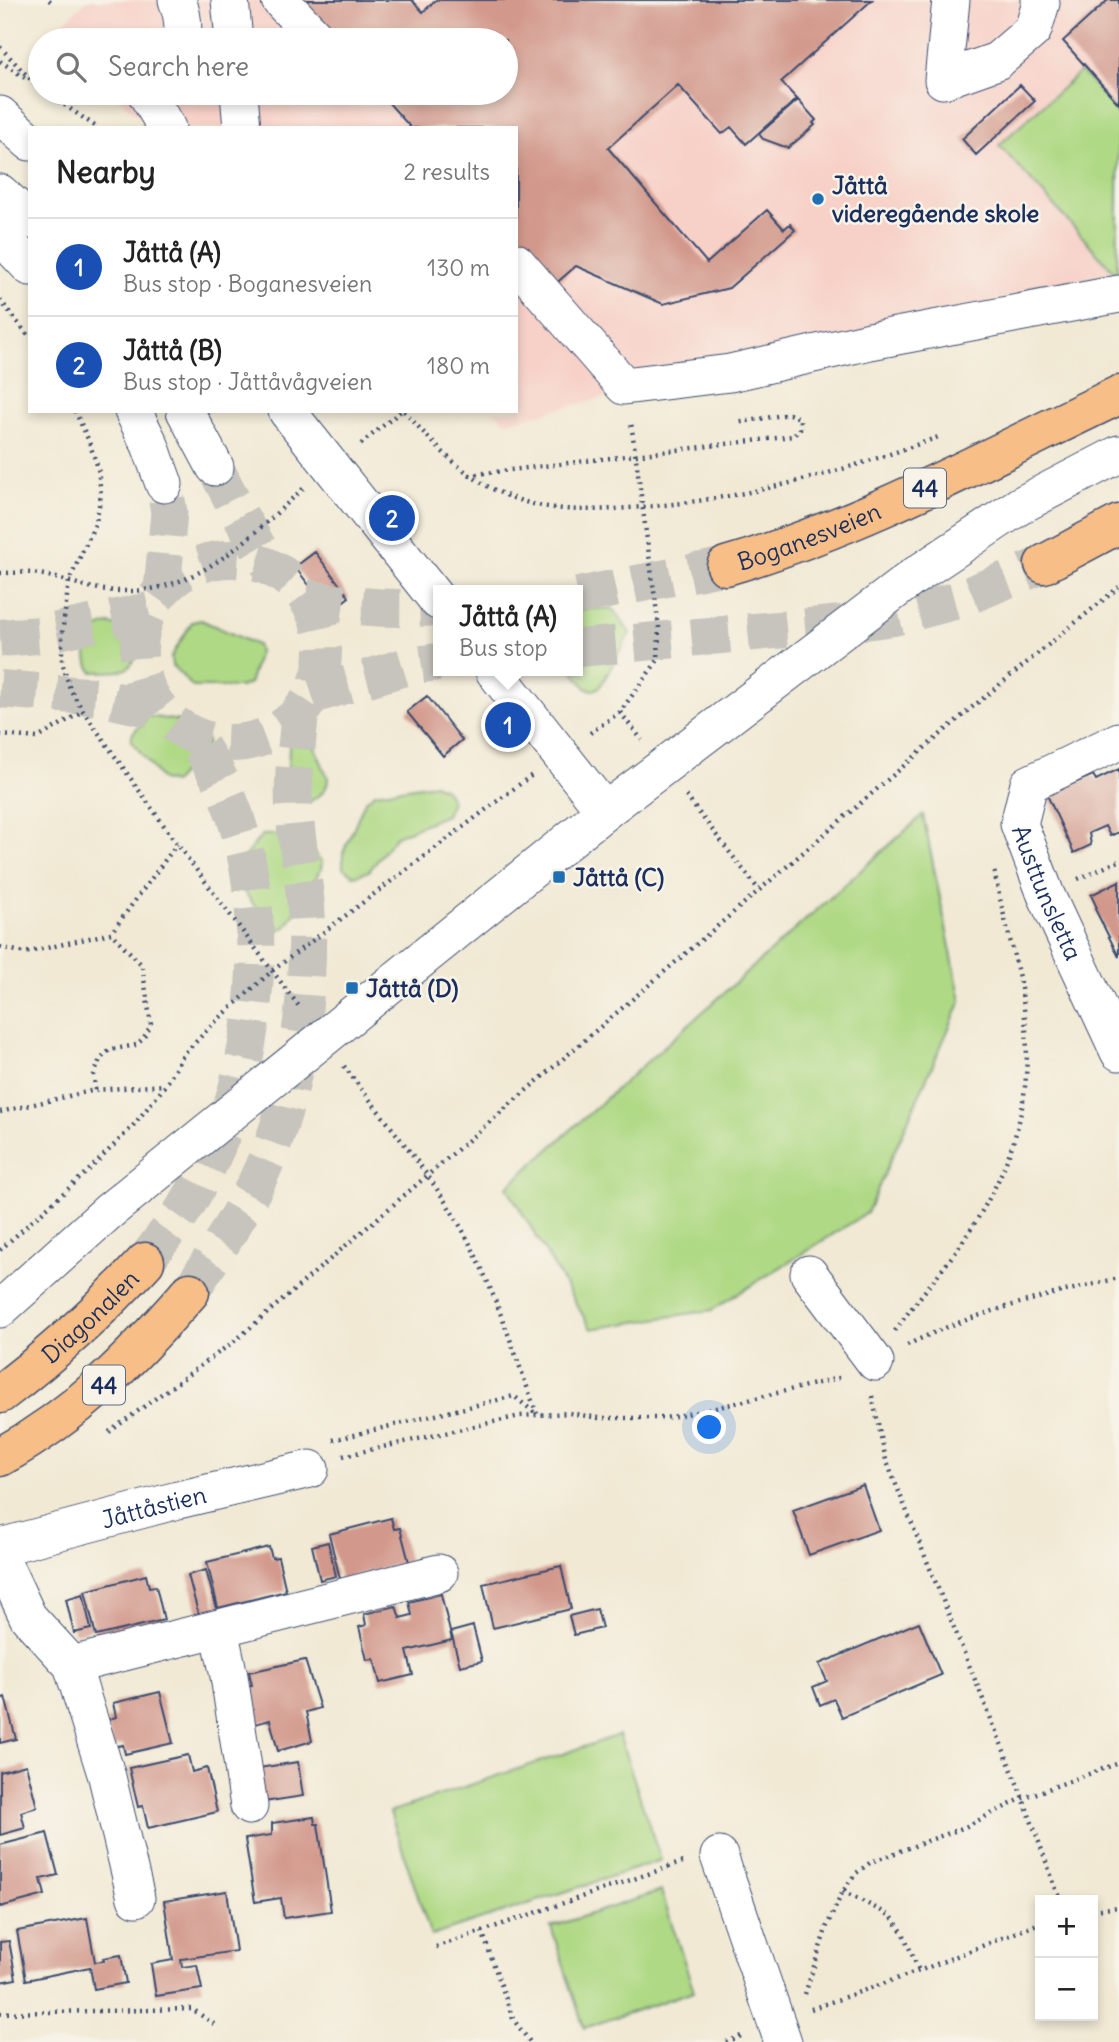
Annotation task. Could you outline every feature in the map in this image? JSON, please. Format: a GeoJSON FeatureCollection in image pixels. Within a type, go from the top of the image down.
{"type":"FeatureCollection","features":[{"type":"Feature","properties":{"kind":"main road","name":"Boganesveien"},"geometry":{"type":"LineString","coordinates":[[726,566],[788,547],[894,503],[1119,395]]}},
{"type":"Feature","properties":{"kind":"main road"},"geometry":{"type":"LineString","coordinates":[[1044,564],[1119,524]]}},
{"type":"Feature","properties":{"kind":"main road","name":"Diagonalen"},"geometry":{"type":"LineString","coordinates":[[0,1394],[44,1361],[91,1319],[145,1262]]}},
{"type":"Feature","properties":{"kind":"main road","name":"44"},"geometry":{"type":"LineString","coordinates":[[0,1457],[64,1417],[95,1393],[137,1352],[190,1292]]}},
{"type":"Feature","properties":{"kind":"street"},"geometry":{"type":"LineString","coordinates":[[177,0],[183,28]]}},
{"type":"Feature","properties":{"kind":"street"},"geometry":{"type":"LineString","coordinates":[[230,0],[233,28]]}},
{"type":"Feature","properties":{"kind":"street"},"geometry":{"type":"LineString","coordinates":[[280,0],[307,28]]}},
{"type":"Feature","properties":{"kind":"street"},"geometry":{"type":"LineString","coordinates":[[951,0],[943,80],[997,61],[1033,30],[1040,0]]}},
{"type":"Feature","properties":{"kind":"street"},"geometry":{"type":"LineString","coordinates":[[240,105],[242,126]]}},
{"type":"Feature","properties":{"kind":"street"},"geometry":{"type":"LineString","coordinates":[[0,115],[28,140]]}},
{"type":"Feature","properties":{"kind":"street"},"geometry":{"type":"LineString","coordinates":[[0,193],[28,218]]}},
{"type":"Feature","properties":{"kind":"street"},"geometry":{"type":"LineString","coordinates":[[0,234],[28,265]]}},
{"type":"Feature","properties":{"kind":"street"},"geometry":{"type":"LineString","coordinates":[[518,265],[628,403],[730,373],[870,341],[1119,294]]}},
{"type":"Feature","properties":{"kind":"street"},"geometry":{"type":"LineString","coordinates":[[134,413],[150,445],[164,484]]}},
{"type":"Feature","properties":{"kind":"street"},"geometry":{"type":"LineString","coordinates":[[186,413],[215,467]]}},
{"type":"Feature","properties":{"kind":"street"},"geometry":{"type":"LineString","coordinates":[[289,413],[433,595]]}},
{"type":"Feature","properties":{"kind":"street"},"geometry":{"type":"LineString","coordinates":[[0,1309],[108,1212],[605,811],[913,578],[1021,505],[1119,454]]}},
{"type":"Feature","properties":{"kind":"street"},"geometry":{"type":"LineString","coordinates":[[498,676],[605,811]]}},
{"type":"Feature","properties":{"kind":"street","name":"Austtunsletta"},"geometry":{"type":"LineString","coordinates":[[1119,741],[1029,785],[1018,824],[1046,895],[1119,1052]]}},
{"type":"Feature","properties":{"kind":"street"},"geometry":{"type":"LineString","coordinates":[[809,1274],[875,1362]]}},
{"type":"Feature","properties":{"kind":"street","name":"Jåttåstien"},"geometry":{"type":"LineString","coordinates":[[0,1547],[178,1500],[310,1469]]}},
{"type":"Feature","properties":{"kind":"street"},"geometry":{"type":"LineString","coordinates":[[0,1557],[28,1617],[72,1665],[107,1777],[136,1898]]}},
{"type":"Feature","properties":{"kind":"street"},"geometry":{"type":"LineString","coordinates":[[72,1665],[439,1573]]}},
{"type":"Feature","properties":{"kind":"street"},"geometry":{"type":"LineString","coordinates":[[219,1629],[249,1806]]}},
{"type":"Feature","properties":{"kind":"street"},"geometry":{"type":"LineString","coordinates":[[719,1856],[786,2026]]}},
{"type":"Feature","properties":{"kind":"path"},"geometry":{"type":"LineString","coordinates":[[49,0],[54,4]]}},
{"type":"Feature","properties":{"kind":"path"},"geometry":{"type":"LineString","coordinates":[[0,47],[28,76]]}},
{"type":"Feature","properties":{"kind":"path"},"geometry":{"type":"LineString","coordinates":[[0,61],[28,80]]}},
{"type":"Feature","properties":{"kind":"path"},"geometry":{"type":"LineString","coordinates":[[65,105],[96,126]]}},
{"type":"Feature","properties":{"kind":"path"},"geometry":{"type":"LineString","coordinates":[[0,300],[28,335]]}},
{"type":"Feature","properties":{"kind":"path"},"geometry":{"type":"LineString","coordinates":[[586,736],[620,712],[658,660],[659,628],[628,403]]}},
{"type":"Feature","properties":{"kind":"path"},"geometry":{"type":"LineString","coordinates":[[76,413],[98,468],[101,495],[96,522],[69,581],[62,634],[62,662],[70,688],[83,711],[177,844],[297,1004]]}},
{"type":"Feature","properties":{"kind":"path"},"geometry":{"type":"LineString","coordinates":[[359,445],[399,413]]}},
{"type":"Feature","properties":{"kind":"path"},"geometry":{"type":"LineString","coordinates":[[404,413],[469,475],[502,493],[554,509],[590,511],[693,503],[773,488],[835,472],[946,434]]}},
{"type":"Feature","properties":{"kind":"path"},"geometry":{"type":"LineString","coordinates":[[469,475],[793,436],[800,429],[800,418],[789,414],[736,423]]}},
{"type":"Feature","properties":{"kind":"path"},"geometry":{"type":"LineString","coordinates":[[0,573],[33,573],[105,590],[142,591],[164,588],[188,579],[234,551],[305,487]]}},
{"type":"Feature","properties":{"kind":"path"},"geometry":{"type":"LineString","coordinates":[[103,1435],[236,1340],[990,692],[1119,587]]}},
{"type":"Feature","properties":{"kind":"path"},"geometry":{"type":"LineString","coordinates":[[0,735],[38,738],[83,711]]}},
{"type":"Feature","properties":{"kind":"path"},"geometry":{"type":"LineString","coordinates":[[620,712],[642,740]]}},
{"type":"Feature","properties":{"kind":"path"},"geometry":{"type":"LineString","coordinates":[[0,1250],[89,1170],[132,1126],[166,1085],[183,1055],[272,971],[527,779]]}},
{"type":"Feature","properties":{"kind":"path"},"geometry":{"type":"LineString","coordinates":[[687,797],[759,890]]}},
{"type":"Feature","properties":{"kind":"path"},"geometry":{"type":"LineString","coordinates":[[0,947],[25,953],[111,933],[177,844]]}},
{"type":"Feature","properties":{"kind":"path"},"geometry":{"type":"LineString","coordinates":[[993,864],[1022,995],[1027,1039],[1027,1079],[1021,1120],[1012,1150],[985,1205],[964,1240],[875,1362],[870,1389],[886,1460],[1023,1798],[1057,1895]]}},
{"type":"Feature","properties":{"kind":"path"},"geometry":{"type":"LineString","coordinates":[[94,1090],[94,1075],[100,1059],[110,1050],[136,1045],[151,1026],[142,965],[111,933]]}},
{"type":"Feature","properties":{"kind":"path"},"geometry":{"type":"LineString","coordinates":[[342,1063],[426,1175],[462,1230],[491,1289],[537,1414]]}},
{"type":"Feature","properties":{"kind":"path"},"geometry":{"type":"LineString","coordinates":[[0,1112],[94,1090],[166,1085]]}},
{"type":"Feature","properties":{"kind":"path"},"geometry":{"type":"LineString","coordinates":[[310,1469],[333,1459],[537,1414],[569,1413],[635,1420],[703,1411],[842,1377],[934,1332],[1001,1307],[1119,1279]]}},
{"type":"Feature","properties":{"kind":"path"},"geometry":{"type":"LineString","coordinates":[[786,2026],[809,1986],[827,1926],[843,1891],[855,1874],[871,1862],[965,1827],[1023,1798],[1119,1763]]}},
{"type":"Feature","properties":{"kind":"path"},"geometry":{"type":"LineString","coordinates":[[436,1947],[696,1857],[719,1856]]}},
{"type":"Feature","properties":{"kind":"path"},"geometry":{"type":"LineString","coordinates":[[843,1891],[891,1916],[903,1933],[919,1971]]}},
{"type":"Feature","properties":{"kind":"path"},"geometry":{"type":"LineString","coordinates":[[1098,1909],[1119,1907]]}},
{"type":"Feature","properties":{"kind":"path"},"geometry":{"type":"LineString","coordinates":[[726,2042],[786,2026],[1035,1925]]}},
{"type":"Feature","properties":{"kind":"path"},"geometry":{"type":"LineString","coordinates":[[482,1931],[513,2019],[530,2042]]}},
{"type":"Feature","properties":{"kind":"path"},"geometry":{"type":"LineString","coordinates":[[0,2013],[191,2009],[214,2024]]}},
{"type":"Feature","properties":{"kind":"shaded area","name":"Jåttå videregående skole"},"geometry":{"type":"Polygon","coordinates":[[[87,0],[1119,0],[1119,270],[506,422],[495,413],[518,413],[518,126],[150,126],[126,105],[518,105],[518,28],[57,28],[87,0]]]}},
{"type":"Feature","properties":{"kind":"green space"},"geometry":{"type":"Polygon","coordinates":[[[1081,71],[1119,114],[1117,275],[999,145],[1081,71]]]}},
{"type":"Feature","properties":{"kind":"green space"},"geometry":{"type":"Polygon","coordinates":[[[612,608],[630,633],[600,687],[594,690],[586,688],[577,676],[583,676],[583,609],[612,608]]]}},
{"type":"Feature","properties":{"kind":"green space"},"geometry":{"type":"Polygon","coordinates":[[[201,620],[257,645],[259,652],[249,684],[240,687],[193,687],[172,665],[171,657],[192,622],[201,620]]]}},
{"type":"Feature","properties":{"kind":"green space"},"geometry":{"type":"Polygon","coordinates":[[[109,624],[138,630],[141,635],[132,664],[123,670],[93,672],[88,663],[86,637],[91,631],[109,624]]]}},
{"type":"Feature","properties":{"kind":"green space"},"geometry":{"type":"Polygon","coordinates":[[[148,716],[192,723],[207,742],[205,749],[173,783],[162,780],[131,740],[133,733],[148,716]]]}},
{"type":"Feature","properties":{"kind":"green space"},"geometry":{"type":"Polygon","coordinates":[[[303,719],[328,778],[325,790],[309,802],[293,800],[287,792],[290,724],[303,719]]]}},
{"type":"Feature","properties":{"kind":"green space"},"geometry":{"type":"Polygon","coordinates":[[[434,784],[445,789],[452,801],[446,815],[396,836],[369,871],[355,876],[343,868],[343,853],[365,801],[375,793],[434,784]]]}},
{"type":"Feature","properties":{"kind":"green space"},"geometry":{"type":"Polygon","coordinates":[[[923,815],[961,1001],[867,1213],[712,1310],[591,1329],[507,1187],[923,815]]]}},
{"type":"Feature","properties":{"kind":"green space"},"geometry":{"type":"Polygon","coordinates":[[[299,834],[322,862],[321,869],[286,927],[279,930],[267,923],[231,873],[262,835],[299,834]]]}},
{"type":"Feature","properties":{"kind":"green space"},"geometry":{"type":"Polygon","coordinates":[[[619,1735],[661,1860],[431,1936],[390,1812],[619,1735]]]}},
{"type":"Feature","properties":{"kind":"green space"},"geometry":{"type":"Polygon","coordinates":[[[661,1891],[694,1991],[584,2028],[551,1927],[661,1891]]]}},
{"type":"Feature","properties":{"kind":"building"},"geometry":{"type":"Polygon","coordinates":[[[297,0],[412,0],[423,12],[436,0],[872,0],[781,82],[797,99],[746,144],[731,127],[722,134],[678,85],[608,148],[707,263],[767,210],[784,229],[790,224],[795,230],[729,288],[663,304],[576,266],[553,286],[518,247],[518,126],[409,126],[391,105],[518,105],[518,28],[322,28],[297,0]]]}},
{"type":"Feature","properties":{"kind":"building"},"geometry":{"type":"Polygon","coordinates":[[[1108,0],[1119,0],[1119,104],[1063,41],[1108,0]]]}},
{"type":"Feature","properties":{"kind":"building"},"geometry":{"type":"Polygon","coordinates":[[[1020,85],[1035,101],[976,155],[962,139],[1020,85]]]}},
{"type":"Feature","properties":{"kind":"building"},"geometry":{"type":"Polygon","coordinates":[[[798,100],[816,120],[813,123],[815,125],[788,148],[763,139],[759,134],[798,100]]]}},
{"type":"Feature","properties":{"kind":"building"},"geometry":{"type":"Polygon","coordinates":[[[315,552],[349,597],[330,612],[295,567],[315,552]]]}},
{"type":"Feature","properties":{"kind":"building"},"geometry":{"type":"Polygon","coordinates":[[[427,696],[462,740],[443,756],[407,712],[427,696]]]}},
{"type":"Feature","properties":{"kind":"building"},"geometry":{"type":"Polygon","coordinates":[[[1119,769],[1119,832],[1110,836],[1105,826],[1089,833],[1091,845],[1074,853],[1047,795],[1093,775],[1096,780],[1119,769]]]}},
{"type":"Feature","properties":{"kind":"building"},"geometry":{"type":"Polygon","coordinates":[[[1119,881],[1119,957],[1095,909],[1097,908],[1091,895],[1119,881]]]}},
{"type":"Feature","properties":{"kind":"building"},"geometry":{"type":"Polygon","coordinates":[[[863,1485],[879,1530],[809,1555],[793,1510],[863,1485]]]}},
{"type":"Feature","properties":{"kind":"building"},"geometry":{"type":"Polygon","coordinates":[[[391,1518],[394,1529],[400,1528],[409,1562],[340,1579],[329,1534],[391,1518]]]}},
{"type":"Feature","properties":{"kind":"building"},"geometry":{"type":"Polygon","coordinates":[[[328,1542],[336,1576],[320,1580],[312,1546],[328,1542]]]}},
{"type":"Feature","properties":{"kind":"building"},"geometry":{"type":"Polygon","coordinates":[[[269,1547],[272,1558],[278,1557],[286,1591],[218,1608],[207,1562],[269,1547]]]}},
{"type":"Feature","properties":{"kind":"building"},"geometry":{"type":"Polygon","coordinates":[[[561,1566],[571,1609],[493,1628],[483,1584],[561,1566]]]}},
{"type":"Feature","properties":{"kind":"building"},"geometry":{"type":"Polygon","coordinates":[[[206,1570],[218,1615],[200,1620],[188,1575],[206,1570]]]}},
{"type":"Feature","properties":{"kind":"building"},"geometry":{"type":"Polygon","coordinates":[[[146,1575],[149,1587],[156,1586],[164,1620],[96,1636],[85,1591],[146,1575]]]}},
{"type":"Feature","properties":{"kind":"building"},"geometry":{"type":"Polygon","coordinates":[[[83,1594],[91,1629],[74,1633],[66,1599],[83,1594]]]}},
{"type":"Feature","properties":{"kind":"building"},"geometry":{"type":"Polygon","coordinates":[[[441,1594],[452,1640],[407,1651],[413,1675],[380,1683],[374,1659],[367,1660],[359,1627],[366,1625],[364,1614],[396,1606],[400,1618],[412,1615],[409,1602],[441,1594]]]}},
{"type":"Feature","properties":{"kind":"building"},"geometry":{"type":"Polygon","coordinates":[[[597,1609],[602,1628],[574,1635],[569,1616],[597,1609]]]}},
{"type":"Feature","properties":{"kind":"building"},"geometry":{"type":"Polygon","coordinates":[[[919,1622],[941,1675],[842,1717],[834,1699],[820,1705],[813,1687],[827,1681],[819,1664],[919,1622]]]}},
{"type":"Feature","properties":{"kind":"building"},"geometry":{"type":"Polygon","coordinates":[[[473,1626],[482,1661],[460,1666],[451,1632],[473,1626]]]}},
{"type":"Feature","properties":{"kind":"building"},"geometry":{"type":"Polygon","coordinates":[[[305,1660],[320,1708],[306,1712],[312,1741],[278,1751],[270,1720],[251,1725],[242,1687],[252,1685],[249,1672],[305,1660]]]}},
{"type":"Feature","properties":{"kind":"building"},"geometry":{"type":"Polygon","coordinates":[[[160,1692],[173,1743],[125,1754],[123,1745],[113,1747],[106,1720],[116,1717],[113,1703],[160,1692]]]}},
{"type":"Feature","properties":{"kind":"building"},"geometry":{"type":"Polygon","coordinates":[[[5,1697],[16,1739],[0,1743],[0,1699],[5,1697]]]}},
{"type":"Feature","properties":{"kind":"building"},"geometry":{"type":"Polygon","coordinates":[[[188,1755],[192,1772],[207,1768],[217,1812],[148,1828],[143,1806],[138,1807],[129,1768],[188,1755]]]}},
{"type":"Feature","properties":{"kind":"building"},"geometry":{"type":"Polygon","coordinates":[[[298,1762],[303,1796],[257,1803],[252,1769],[298,1762]]]}},
{"type":"Feature","properties":{"kind":"building"},"geometry":{"type":"Polygon","coordinates":[[[26,1765],[37,1807],[21,1812],[25,1828],[0,1835],[0,1772],[26,1765]]]}},
{"type":"Feature","properties":{"kind":"building"},"geometry":{"type":"Polygon","coordinates":[[[314,1817],[315,1824],[318,1824],[331,1911],[284,1918],[281,1898],[255,1902],[245,1839],[272,1835],[272,1823],[314,1817]]]}},
{"type":"Feature","properties":{"kind":"building"},"geometry":{"type":"Polygon","coordinates":[[[47,1833],[58,1875],[41,1879],[45,1895],[0,1907],[0,1845],[47,1833]]]}},
{"type":"Feature","properties":{"kind":"building"},"geometry":{"type":"Polygon","coordinates":[[[227,1891],[236,1951],[181,1959],[182,1967],[197,1965],[202,1989],[156,1996],[151,1964],[173,1960],[164,1901],[227,1891]]]}},
{"type":"Feature","properties":{"kind":"building"},"geometry":{"type":"Polygon","coordinates":[[[87,1918],[95,1962],[121,1955],[126,1983],[94,1989],[90,1967],[26,1980],[17,1931],[87,1918]]]}},
{"type":"Feature","properties":{"kind":"building"},"geometry":{"type":"Polygon","coordinates":[[[9,1941],[16,1979],[0,1982],[0,1942],[9,1941]]]}},
{"type":"Feature","properties":{"kind":"tunnel"},"geometry":{"type":"LineString","coordinates":[[215,467],[270,568]]}},
{"type":"Feature","properties":{"kind":"tunnel"},"geometry":{"type":"LineString","coordinates":[[162,591],[169,512],[164,484]]}},
{"type":"Feature","properties":{"kind":"tunnel"},"geometry":{"type":"LineString","coordinates":[[231,559],[266,566],[296,586],[316,616],[323,651],[316,686],[296,716],[266,736],[231,743],[196,736],[166,716],[146,686],[139,651],[146,616],[166,586],[196,566],[231,559]]}},
{"type":"Feature","properties":{"kind":"tunnel"},"geometry":{"type":"LineString","coordinates":[[583,648],[894,617],[958,600],[1044,564]]}},
{"type":"Feature","properties":{"kind":"tunnel"},"geometry":{"type":"LineString","coordinates":[[583,595],[726,566]]}},
{"type":"Feature","properties":{"kind":"tunnel"},"geometry":{"type":"LineString","coordinates":[[306,598],[372,607],[433,607]]}},
{"type":"Feature","properties":{"kind":"tunnel"},"geometry":{"type":"LineString","coordinates":[[0,638],[40,635],[149,611]]}},
{"type":"Feature","properties":{"kind":"tunnel"},"geometry":{"type":"LineString","coordinates":[[312,695],[408,666],[433,663]]}},
{"type":"Feature","properties":{"kind":"tunnel"},"geometry":{"type":"LineString","coordinates":[[0,689],[99,697],[162,711]]}},
{"type":"Feature","properties":{"kind":"tunnel"},"geometry":{"type":"LineString","coordinates":[[190,1292],[256,1183],[280,1122],[296,1057],[302,1024],[307,957],[304,885],[294,805],[300,712]]}},
{"type":"Feature","properties":{"kind":"tunnel"},"geometry":{"type":"LineString","coordinates":[[145,1262],[189,1201],[222,1135],[243,1063],[254,984],[253,903],[248,864],[225,791],[194,735]]}},
{"type":"Feature","properties":{"kind":"place","name":"Jåttå videregående skole"},"geometry":{"type":"Point","coordinates":[818,199]}},
{"type":"Feature","properties":{"kind":"place","name":"Jåttå (B)"},"geometry":{"type":"Point","coordinates":[392,518]}},
{"type":"Feature","properties":{"kind":"place","name":"Jåttå (A)"},"geometry":{"type":"Point","coordinates":[508,725]}},
{"type":"Feature","properties":{"kind":"place","name":"Jåttå (C)"},"geometry":{"type":"Point","coordinates":[559,877]}},
{"type":"Feature","properties":{"kind":"place","name":"Jåttå (D)"},"geometry":{"type":"Point","coordinates":[352,988]}}]}
